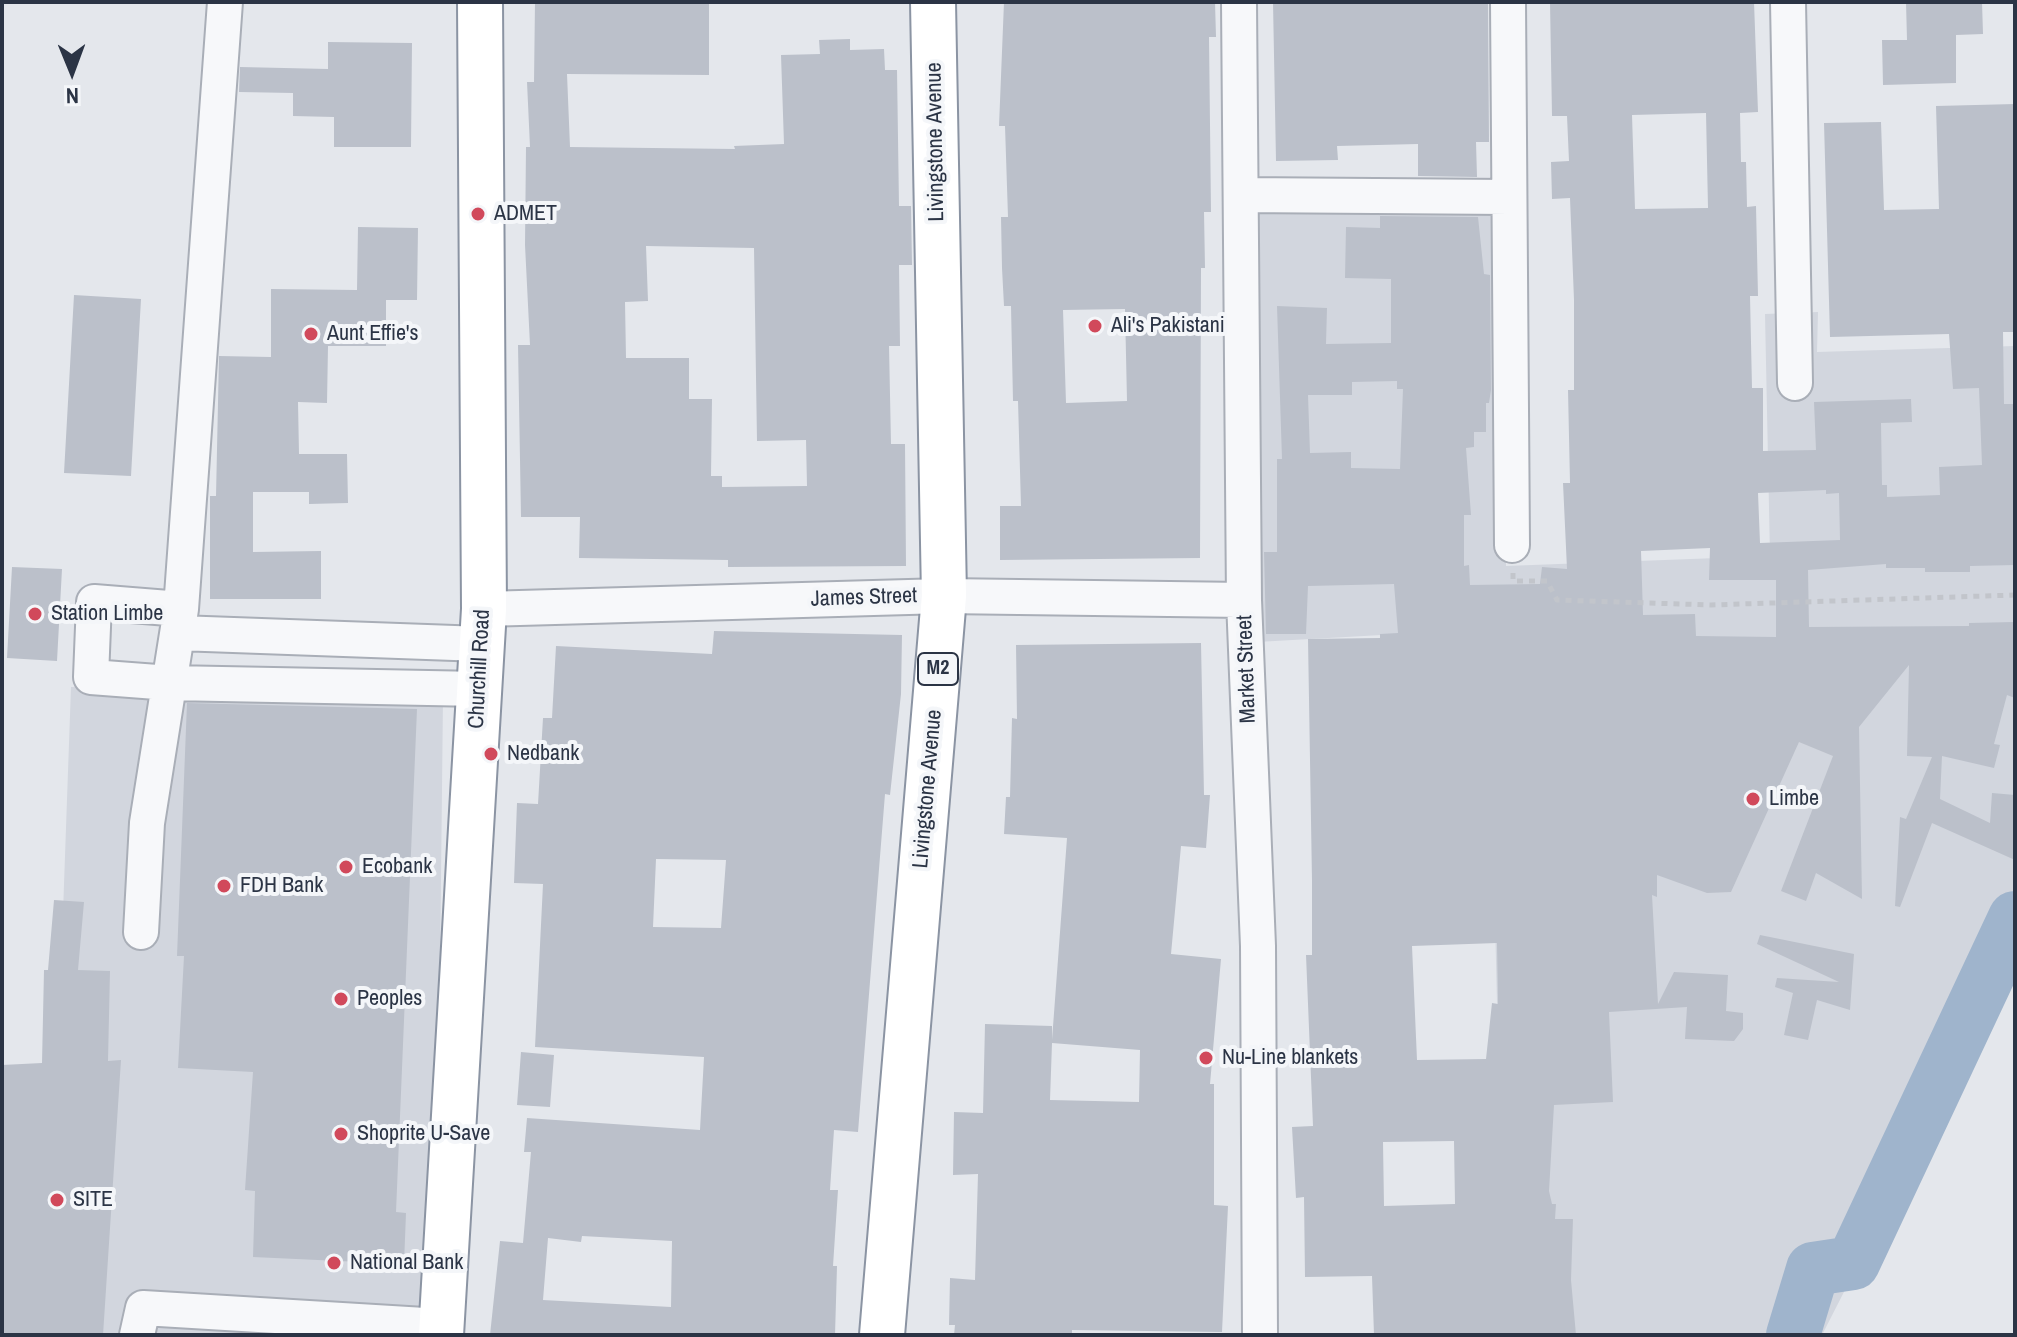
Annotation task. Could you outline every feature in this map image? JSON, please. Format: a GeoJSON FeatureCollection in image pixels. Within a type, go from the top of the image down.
{"type":"FeatureCollection","features":[{"type":"Feature","properties":{"kind":"highway","name":"Churchill Road"},"geometry":{"type":"LineString","coordinates":[[441,1331],[483,626],[480,2]]}},
{"type":"Feature","properties":{"kind":"highway","name":"Livingstone Avenue"},"geometry":{"type":"LineString","coordinates":[[882,1335],[944,596],[933,2]]}},
{"type":"Feature","properties":{"kind":"street"},"geometry":{"type":"LineString","coordinates":[[141,932],[147,823],[180,621],[225,2]]}},
{"type":"Feature","properties":{"kind":"street","name":"Market Street"},"geometry":{"type":"LineString","coordinates":[[1239,2],[1244,600],[1258,946],[1260,1335]]}},
{"type":"Feature","properties":{"kind":"street"},"geometry":{"type":"LineString","coordinates":[[1508,2],[1512,545]]}},
{"type":"Feature","properties":{"kind":"street"},"geometry":{"type":"LineString","coordinates":[[1788,2],[1795,383]]}},
{"type":"Feature","properties":{"kind":"street"},"geometry":{"type":"LineString","coordinates":[[1241,195],[1509,197]]}},
{"type":"Feature","properties":{"kind":"street","name":"James Street"},"geometry":{"type":"LineString","coordinates":[[170,683],[91,677],[94,602],[180,621],[315,638],[944,596],[1244,600]]}},
{"type":"Feature","properties":{"kind":"street"},"geometry":{"type":"LineString","coordinates":[[313,686],[315,638]]}},
{"type":"Feature","properties":{"kind":"street"},"geometry":{"type":"LineString","coordinates":[[170,683],[480,689]]}},
{"type":"Feature","properties":{"kind":"street"},"geometry":{"type":"LineString","coordinates":[[137,1335],[143,1308],[441,1331]]}},
{"type":"Feature","properties":{"kind":"path"},"geometry":{"type":"LineString","coordinates":[[1512,545],[1513,581],[1547,581],[1557,600],[1711,605],[2015,595]]}},
{"type":"Feature","properties":{"kind":"shaded area","name":"Limbe"},"geometry":{"type":"Polygon","coordinates":[[[1250,202],[1501,205],[1506,566],[1770,556],[1765,314],[1818,312],[1817,352],[2015,346],[2015,957],[1822,1335],[1505,1335],[1488,629],[1257,642],[1250,202]]]}},
{"type":"Feature","properties":{"kind":"shaded area"},"geometry":{"type":"Polygon","coordinates":[[[71,687],[443,697],[436,1335],[48,1335],[71,687]]]}},
{"type":"Feature","properties":{"kind":"building"},"geometry":{"type":"Polygon","coordinates":[[[535,2],[709,2],[709,75],[567,74],[570,147],[735,149],[734,146],[784,144],[781,55],[820,54],[819,40],[850,39],[850,50],[884,49],[885,70],[897,70],[899,206],[911,206],[912,265],[899,265],[900,346],[889,346],[891,444],[905,444],[906,566],[728,567],[728,560],[579,558],[580,517],[521,517],[518,345],[530,345],[525,245],[526,147],[530,147],[527,82],[534,82],[535,2]],[[646,246],[648,301],[625,302],[626,358],[689,358],[689,399],[712,399],[711,476],[722,476],[722,487],[807,486],[806,440],[757,441],[754,248],[646,246]]]}},
{"type":"Feature","properties":{"kind":"building"},"geometry":{"type":"Polygon","coordinates":[[[1004,2],[1215,2],[1216,37],[1209,37],[1211,212],[1204,212],[1205,268],[1201,268],[1200,558],[1000,560],[1000,506],[1021,506],[1018,401],[1013,401],[1011,306],[1004,306],[1002,268],[1001,217],[1008,217],[1005,126],[999,126],[1004,2]],[[1125,309],[1063,310],[1066,403],[1127,401],[1125,309]]]}},
{"type":"Feature","properties":{"kind":"building"},"geometry":{"type":"Polygon","coordinates":[[[1273,2],[1488,2],[1489,142],[1476,142],[1477,177],[1418,176],[1418,144],[1337,146],[1338,160],[1276,161],[1273,2]]]}},
{"type":"Feature","properties":{"kind":"building"},"geometry":{"type":"Polygon","coordinates":[[[1550,2],[1754,2],[1758,112],[1740,113],[1741,162],[1746,162],[1747,207],[1756,206],[1758,296],[1750,296],[1752,388],[1763,388],[1763,451],[1816,450],[1814,402],[1911,399],[1912,422],[1881,423],[1882,485],[1887,485],[1887,497],[1940,495],[1939,467],[1982,465],[1979,388],[1953,389],[1949,334],[1830,337],[1824,123],[1881,122],[1884,210],[1939,209],[1936,106],[2015,104],[2015,332],[2003,332],[2004,404],[2015,404],[2015,565],[1970,566],[1970,572],[1925,572],[1925,568],[1886,568],[1886,564],[1808,570],[1809,627],[1969,626],[1969,623],[2014,622],[2015,698],[2007,695],[1994,744],[2000,745],[1994,768],[1942,756],[1940,799],[1990,823],[1992,793],[2015,795],[2015,860],[1932,823],[1900,907],[1895,906],[1900,817],[1906,819],[1932,757],[1907,756],[1909,665],[1859,727],[1862,899],[1816,873],[1806,901],[1781,891],[1833,756],[1799,742],[1731,892],[1707,893],[1657,875],[1657,897],[1652,895],[1658,1004],[1674,972],[1728,975],[1726,1011],[1743,1013],[1743,1029],[1734,1041],[1685,1039],[1687,1007],[1609,1012],[1613,1102],[1554,1105],[1549,1191],[1552,1204],[1556,1204],[1555,1219],[1573,1219],[1571,1280],[1576,1335],[1374,1335],[1372,1276],[1305,1277],[1304,1197],[1296,1198],[1292,1127],[1313,1126],[1306,955],[1312,955],[1308,639],[1380,638],[1380,634],[1398,633],[1394,584],[1308,586],[1306,634],[1266,634],[1264,552],[1277,552],[1277,459],[1282,459],[1277,306],[1327,308],[1326,344],[1391,343],[1391,279],[1345,278],[1346,227],[1380,228],[1380,216],[1478,217],[1484,274],[1490,275],[1491,390],[1489,403],[1486,403],[1486,432],[1474,432],[1474,447],[1466,448],[1471,515],[1464,515],[1464,566],[1469,565],[1470,585],[1540,584],[1542,567],[1567,569],[1563,483],[1570,483],[1568,390],[1574,390],[1574,300],[1570,198],[1552,199],[1551,162],[1569,161],[1567,116],[1552,116],[1550,2]],[[1706,113],[1632,115],[1635,209],[1708,208],[1706,113]],[[1397,381],[1352,382],[1352,395],[1308,395],[1310,453],[1351,452],[1351,468],[1400,469],[1403,389],[1397,389],[1397,381]],[[1826,490],[1758,493],[1760,543],[1840,540],[1839,493],[1826,494],[1826,490]],[[1710,548],[1641,551],[1643,615],[1695,614],[1696,636],[1776,637],[1776,580],[1709,580],[1710,548]],[[1497,943],[1412,946],[1417,1060],[1486,1059],[1492,1003],[1498,1004],[1497,943]],[[1454,1141],[1383,1142],[1384,1206],[1455,1204],[1454,1141]]]}},
{"type":"Feature","properties":{"kind":"building"},"geometry":{"type":"Polygon","coordinates":[[[1906,2],[1982,2],[1983,34],[1956,35],[1956,83],[1883,85],[1882,40],[1907,40],[1906,2]]]}},
{"type":"Feature","properties":{"kind":"building"},"geometry":{"type":"Polygon","coordinates":[[[328,42],[412,43],[411,147],[334,147],[334,117],[293,116],[293,93],[239,92],[240,67],[328,69],[328,42]]]}},
{"type":"Feature","properties":{"kind":"building"},"geometry":{"type":"Polygon","coordinates":[[[358,227],[418,228],[417,300],[386,300],[386,346],[328,346],[327,403],[298,402],[299,454],[347,454],[348,503],[309,504],[309,492],[253,492],[253,552],[321,551],[321,599],[210,599],[210,496],[216,496],[219,356],[271,357],[271,289],[357,290],[358,227]]]}},
{"type":"Feature","properties":{"kind":"building"},"geometry":{"type":"Polygon","coordinates":[[[74,295],[141,299],[131,476],[64,473],[74,295]]]}},
{"type":"Feature","properties":{"kind":"building","name":"Station Limbe"},"geometry":{"type":"Polygon","coordinates":[[[12,567],[62,569],[57,661],[7,658],[12,567]]]}},
{"type":"Feature","properties":{"kind":"building"},"geometry":{"type":"Polygon","coordinates":[[[714,631],[902,635],[901,694],[890,795],[885,794],[858,1132],[834,1130],[830,1190],[838,1190],[833,1266],[837,1266],[835,1335],[490,1335],[500,1241],[523,1243],[531,1152],[524,1152],[527,1118],[700,1130],[704,1057],[535,1047],[543,884],[514,883],[517,803],[538,804],[543,718],[552,718],[556,646],[712,654],[714,631]],[[656,859],[653,927],[721,928],[726,860],[656,859]],[[582,1236],[581,1242],[548,1238],[543,1300],[671,1307],[672,1241],[582,1236]]]}},
{"type":"Feature","properties":{"kind":"building"},"geometry":{"type":"Polygon","coordinates":[[[1201,643],[1204,795],[1210,795],[1206,848],[1181,846],[1171,954],[1221,959],[1210,1084],[1214,1084],[1214,1205],[1228,1206],[1222,1332],[1072,1330],[1072,1335],[954,1335],[955,1325],[949,1325],[950,1278],[975,1280],[978,1174],[953,1175],[954,1112],[983,1113],[985,1024],[1052,1026],[1052,1040],[1067,838],[1004,834],[1006,797],[1010,797],[1012,718],[1017,719],[1016,645],[1201,643]],[[1052,1043],[1050,1100],[1139,1102],[1140,1050],[1052,1043]]]}},
{"type":"Feature","properties":{"kind":"building"},"geometry":{"type":"Polygon","coordinates":[[[187,703],[417,709],[396,1212],[406,1213],[404,1264],[253,1257],[255,1191],[245,1190],[253,1072],[178,1068],[184,956],[177,956],[187,703]]]}},
{"type":"Feature","properties":{"kind":"building","name":"SITE"},"geometry":{"type":"Polygon","coordinates":[[[54,900],[84,902],[78,970],[110,971],[108,1061],[121,1060],[103,1335],[2,1335],[2,1065],[42,1063],[44,970],[48,970],[54,900]]]}},
{"type":"Feature","properties":{"kind":"building"},"geometry":{"type":"Polygon","coordinates":[[[1760,935],[1854,954],[1850,1010],[1817,1000],[1808,1040],[1784,1035],[1793,993],[1775,987],[1777,978],[1839,982],[1757,944],[1760,935]]]}},
{"type":"Feature","properties":{"kind":"building"},"geometry":{"type":"Polygon","coordinates":[[[521,1052],[554,1055],[550,1107],[517,1105],[521,1052]]]}},
{"type":"Feature","properties":{"kind":"waterway"},"geometry":{"type":"LineString","coordinates":[[1793,1335],[1813,1269],[1853,1263],[2015,918]]}},
{"type":"Feature","properties":{"kind":"place","name":"ADMET"},"geometry":{"type":"Point","coordinates":[478,214]}},
{"type":"Feature","properties":{"kind":"place","name":"Ali's Pakistani"},"geometry":{"type":"Point","coordinates":[1095,326]}},
{"type":"Feature","properties":{"kind":"place","name":"Aunt Effie's"},"geometry":{"type":"Point","coordinates":[311,334]}},
{"type":"Feature","properties":{"kind":"place","name":"Station Limbe"},"geometry":{"type":"Point","coordinates":[35,614]}},
{"type":"Feature","properties":{"kind":"place","name":"Nedbank"},"geometry":{"type":"Point","coordinates":[491,754]}},
{"type":"Feature","properties":{"kind":"place","name":"Limbe"},"geometry":{"type":"Point","coordinates":[1753,799]}},
{"type":"Feature","properties":{"kind":"place","name":"Ecobank"},"geometry":{"type":"Point","coordinates":[346,867]}},
{"type":"Feature","properties":{"kind":"place","name":"FDH Bank"},"geometry":{"type":"Point","coordinates":[224,886]}},
{"type":"Feature","properties":{"kind":"place","name":"Peoples"},"geometry":{"type":"Point","coordinates":[341,999]}},
{"type":"Feature","properties":{"kind":"place","name":"Nu-Line blankets"},"geometry":{"type":"Point","coordinates":[1206,1058]}},
{"type":"Feature","properties":{"kind":"place","name":"Shoprite U-Save"},"geometry":{"type":"Point","coordinates":[341,1134]}},
{"type":"Feature","properties":{"kind":"place","name":"SITE"},"geometry":{"type":"Point","coordinates":[57,1200]}},
{"type":"Feature","properties":{"kind":"place","name":"National Bank"},"geometry":{"type":"Point","coordinates":[334,1263]}}]}
